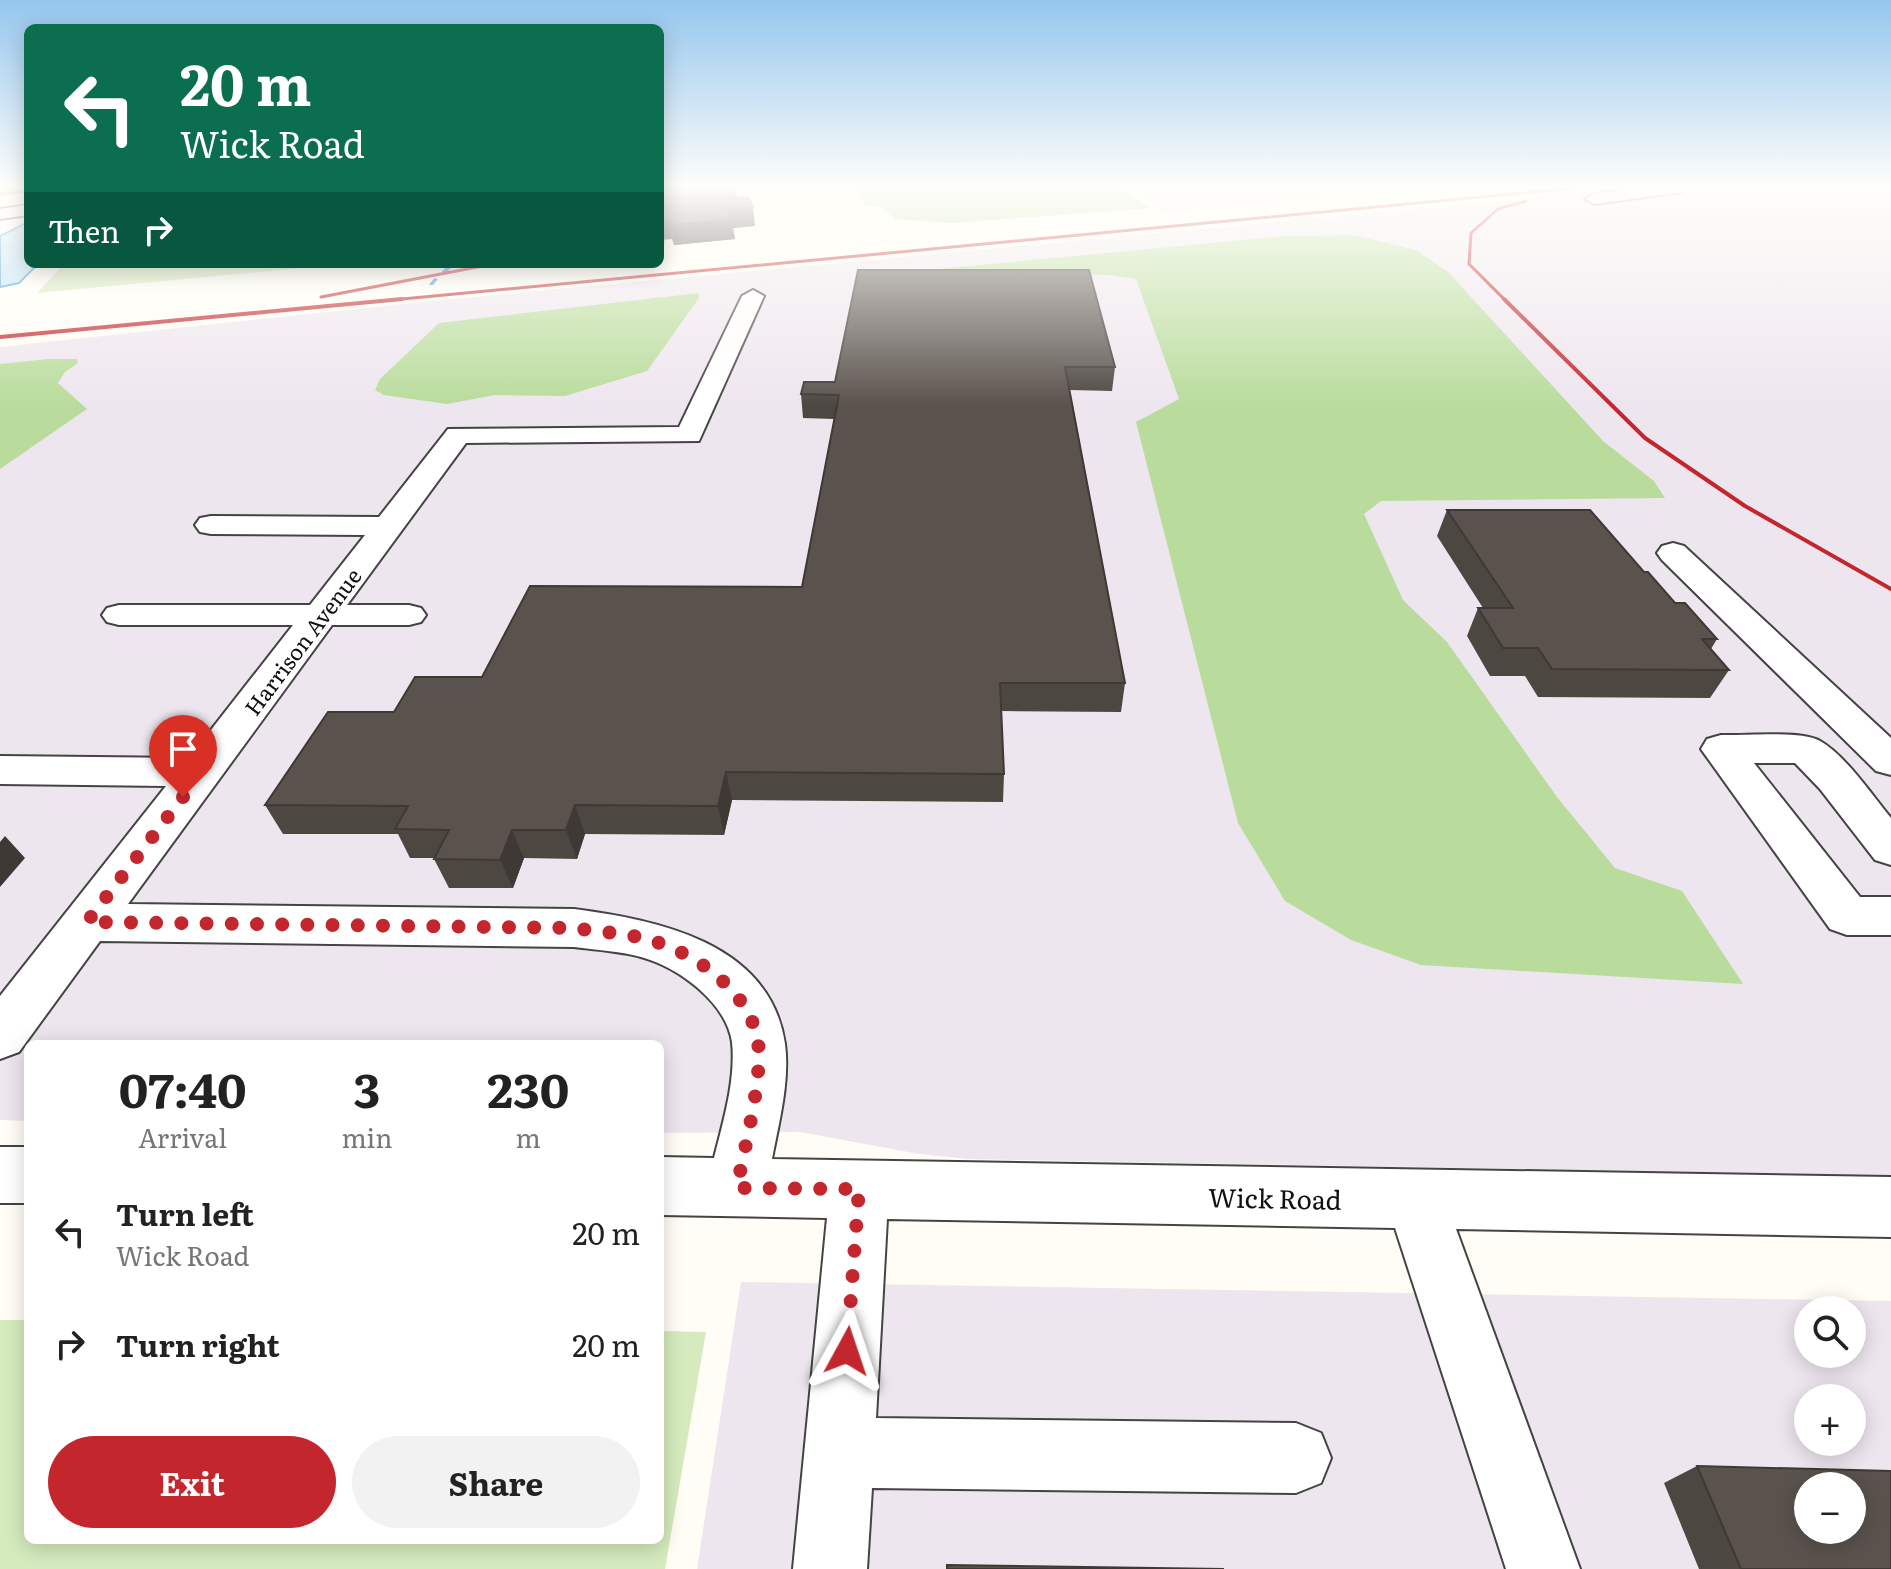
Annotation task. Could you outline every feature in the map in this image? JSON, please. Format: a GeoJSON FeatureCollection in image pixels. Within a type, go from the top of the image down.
{"type":"FeatureCollection","features":[{"type":"Feature","properties":{"kind":"street","name":"Harrison Avenue"},"geometry":{"type":"LineString","coordinates":[[0,1036],[458,435],[689,435],[753,296]]}},
{"type":"Feature","properties":{"kind":"street"},"geometry":{"type":"LineString","coordinates":[[211,525],[390,526]]}},
{"type":"Feature","properties":{"kind":"street"},"geometry":{"type":"LineString","coordinates":[[1673,553],[1891,761]]}},
{"type":"Feature","properties":{"kind":"street"},"geometry":{"type":"LineString","coordinates":[[119,615],[409,615]]}},
{"type":"Feature","properties":{"kind":"street"},"geometry":{"type":"LineString","coordinates":[[1891,848],[1835,779],[1805,750],[1721,749],[1847,916],[1891,916]]}},
{"type":"Feature","properties":{"kind":"street"},"geometry":{"type":"LineString","coordinates":[[0,770],[202,772]]}},
{"type":"Feature","properties":{"kind":"street"},"geometry":{"type":"LineString","coordinates":[[1835,779],[1891,782]]}},
{"type":"Feature","properties":{"kind":"street"},"geometry":{"type":"LineString","coordinates":[[87,922],[574,928],[652,941],[691,957],[731,988],[751,1020],[758,1042],[757,1073],[737,1188]]}},
{"type":"Feature","properties":{"kind":"street"},"geometry":{"type":"LineString","coordinates":[[0,1175],[24,1175]]}},
{"type":"Feature","properties":{"kind":"street","name":"Wick Road"},"geometry":{"type":"LineString","coordinates":[[664,1186],[1891,1207]]}},
{"type":"Feature","properties":{"kind":"street"},"geometry":{"type":"LineString","coordinates":[[830,1569],[859,1189]]}},
{"type":"Feature","properties":{"kind":"street"},"geometry":{"type":"LineString","coordinates":[[1415,1199],[1543,1569]]}},
{"type":"Feature","properties":{"kind":"street"},"geometry":{"type":"LineString","coordinates":[[839,1453],[1296,1458]]}},
{"type":"Feature","properties":{"kind":"shaded area"},"geometry":{"type":"Polygon","coordinates":[[[866,260],[1891,260],[1891,1176],[968,1159],[919,1154],[800,1132],[664,1133],[664,1040],[24,1040],[24,1121],[0,1120],[0,347],[430,301],[866,260]]]}},
{"type":"Feature","properties":{"kind":"shaded area"},"geometry":{"type":"Polygon","coordinates":[[[741,1282],[1794,1299],[1794,1368],[1866,1368],[1866,1301],[1891,1301],[1891,1569],[697,1569],[741,1282]]]}},
{"type":"Feature","properties":{"kind":"green space"},"geometry":{"type":"Polygon","coordinates":[[[1031,260],[1431,260],[1448,272],[1603,441],[1654,481],[1665,498],[1381,501],[1364,514],[1403,600],[1447,642],[1557,797],[1615,868],[1682,891],[1743,984],[1421,965],[1351,940],[1285,901],[1238,823],[1136,422],[1179,399],[1136,279],[1110,275],[937,272],[938,269],[1031,260]]]}},
{"type":"Feature","properties":{"kind":"green space"},"geometry":{"type":"Polygon","coordinates":[[[60,268],[301,268],[37,293],[60,268]]]}},
{"type":"Feature","properties":{"kind":"green space"},"geometry":{"type":"Polygon","coordinates":[[[699,293],[699,298],[647,371],[565,396],[495,395],[447,404],[384,395],[375,390],[380,379],[439,323],[699,293]]]}},
{"type":"Feature","properties":{"kind":"green space"},"geometry":{"type":"Polygon","coordinates":[[[77,359],[78,363],[65,372],[58,383],[87,409],[0,469],[0,364],[77,359]]]}},
{"type":"Feature","properties":{"kind":"green space"},"geometry":{"type":"Polygon","coordinates":[[[0,1320],[24,1320],[24,1544],[664,1544],[664,1331],[706,1332],[665,1569],[0,1569],[0,1320]]]}},
{"type":"Feature","properties":{"kind":"water"},"geometry":{"type":"Polygon","coordinates":[[[0,260],[24,260],[24,268],[34,268],[19,283],[0,287],[0,260]]]}},
{"type":"Feature","properties":{"kind":"building"},"geometry":{"type":"Polygon","coordinates":[[[858,270],[1089,270],[1115,367],[1065,367],[1125,683],[1000,683],[1004,774],[726,772],[718,806],[575,805],[566,830],[512,830],[500,860],[434,859],[449,830],[395,829],[408,806],[265,805],[328,712],[394,712],[415,677],[482,677],[530,586],[802,587],[839,395],[801,394],[804,382],[835,382],[858,270]]]}},
{"type":"Feature","properties":{"kind":"building"},"geometry":{"type":"Polygon","coordinates":[[[1447,510],[1590,510],[1644,572],[1648,572],[1675,603],[1685,603],[1717,639],[1702,639],[1729,670],[1552,669],[1538,648],[1503,648],[1478,608],[1513,608],[1447,510]]]}},
{"type":"Feature","properties":{"kind":"building"},"geometry":{"type":"Polygon","coordinates":[[[1697,1466],[1891,1471],[1891,1569],[1741,1569],[1697,1466]]]}},
{"type":"Feature","properties":{"kind":"building"},"geometry":{"type":"Polygon","coordinates":[[[947,1565],[1224,1569],[947,1569],[947,1565]]]}},
{"type":"Feature","properties":{"kind":"waterway"},"geometry":{"type":"LineString","coordinates":[[444,272],[448,268]]}},
{"type":"Feature","properties":{"kind":"waterway"},"geometry":{"type":"LineString","coordinates":[[431,284],[436,279]]}},
{"type":"Feature","properties":{"kind":"railway"},"geometry":{"type":"LineString","coordinates":[[381,301],[813,260]]}},
{"type":"Feature","properties":{"kind":"railway"},"geometry":{"type":"LineString","coordinates":[[1469,260],[1469,264],[1504,299]]}},
{"type":"Feature","properties":{"kind":"railway"},"geometry":{"type":"LineString","coordinates":[[321,297],[472,268]]}},
{"type":"Feature","properties":{"kind":"railway"},"geometry":{"type":"LineString","coordinates":[[0,337],[402,299]]}},
{"type":"Feature","properties":{"kind":"railway"},"geometry":{"type":"LineString","coordinates":[[1504,299],[1645,438],[1745,506],[1891,589]]}},
{"type":"Feature","properties":{"kind":"route"},"geometry":{"type":"LineString","coordinates":[[183,797],[87,922],[574,928],[652,941],[691,957],[731,988],[751,1020],[758,1042],[757,1073],[737,1188],[859,1189],[847,1351]]}}]}
